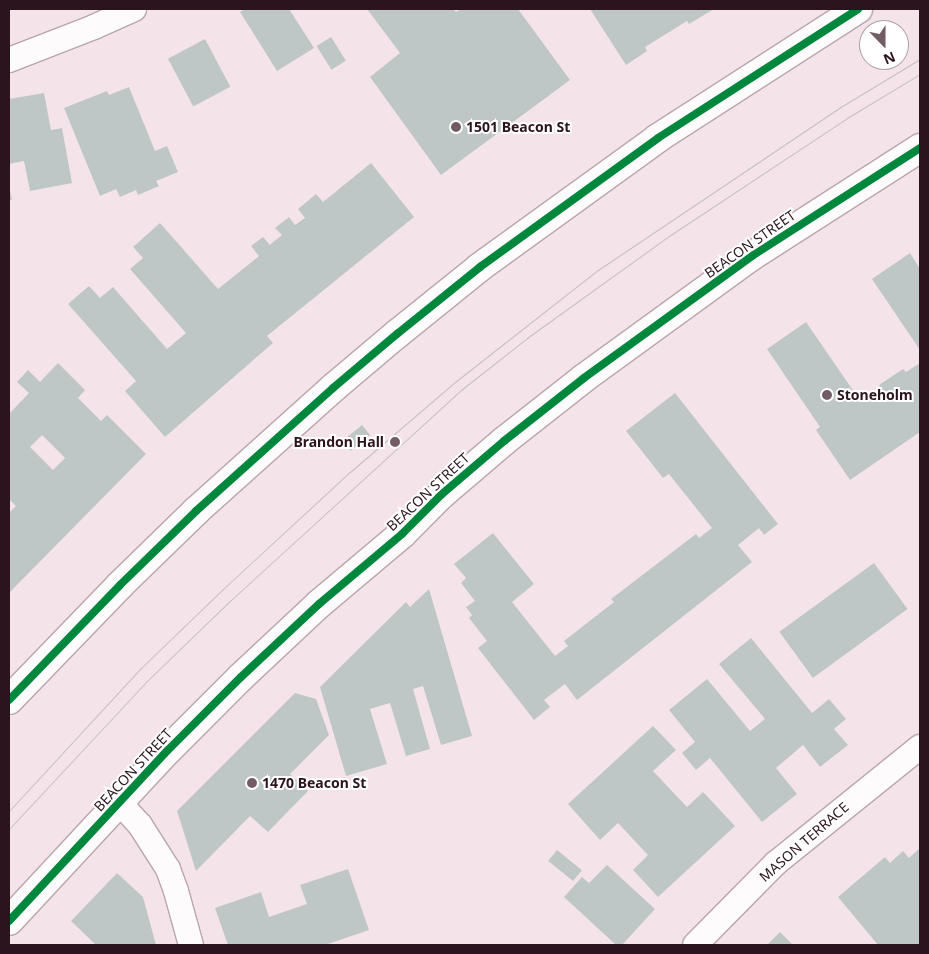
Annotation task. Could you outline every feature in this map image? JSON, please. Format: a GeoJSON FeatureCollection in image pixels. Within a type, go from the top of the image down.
{"type":"FeatureCollection","features":[{"type":"Feature","properties":{"kind":"main road"},"geometry":{"type":"LineString","coordinates":[[9,700],[113,592],[196,511],[332,388],[412,322],[494,257],[658,138],[858,9]]}},
{"type":"Feature","properties":{"kind":"main road","name":"BEACON STREET"},"geometry":{"type":"LineString","coordinates":[[9,921],[199,718],[295,626],[402,534],[442,494],[504,441],[584,378],[737,267],[818,212],[920,148]]}},
{"type":"Feature","properties":{"kind":"street"},"geometry":{"type":"LineString","coordinates":[[9,60],[94,28],[134,9]]}},
{"type":"Feature","properties":{"kind":"street","name":"MASON TERRACE"},"geometry":{"type":"LineString","coordinates":[[695,945],[776,864],[920,747]]}},
{"type":"Feature","properties":{"kind":"street"},"geometry":{"type":"LineString","coordinates":[[120,803],[140,825],[168,869],[176,891],[190,945]]}},
{"type":"Feature","properties":{"kind":"building"},"geometry":{"type":"Polygon","coordinates":[[[245,9],[289,9],[314,48],[277,71],[240,12],[245,9]]]}},
{"type":"Feature","properties":{"kind":"building","name":"1501 Beacon St"},"geometry":{"type":"Polygon","coordinates":[[[367,9],[453,9],[456,12],[461,9],[518,9],[570,80],[441,175],[370,77],[400,53],[367,9]]]}},
{"type":"Feature","properties":{"kind":"building"},"geometry":{"type":"Polygon","coordinates":[[[590,9],[714,9],[689,24],[687,21],[645,47],[647,51],[626,65],[590,9]]]}},
{"type":"Feature","properties":{"kind":"building"},"geometry":{"type":"Polygon","coordinates":[[[331,37],[346,61],[331,70],[317,46],[331,37]]]}},
{"type":"Feature","properties":{"kind":"building"},"geometry":{"type":"Polygon","coordinates":[[[205,39],[230,87],[193,106],[168,59],[205,39]]]}},
{"type":"Feature","properties":{"kind":"building"},"geometry":{"type":"Polygon","coordinates":[[[129,87],[155,151],[167,146],[178,172],[156,181],[159,186],[138,195],[136,190],[120,197],[116,189],[100,196],[64,108],[107,91],[109,95],[129,87]]]}},
{"type":"Feature","properties":{"kind":"building"},"geometry":{"type":"Polygon","coordinates":[[[44,93],[51,130],[62,128],[72,183],[30,191],[24,161],[9,164],[9,99],[44,93]]]}},
{"type":"Feature","properties":{"kind":"building"},"geometry":{"type":"Polygon","coordinates":[[[371,163],[414,217],[267,336],[273,343],[165,437],[125,391],[136,381],[68,304],[89,286],[100,298],[113,287],[167,349],[186,333],[130,269],[143,258],[133,247],[160,223],[218,289],[259,256],[251,246],[263,237],[270,245],[282,235],[275,228],[289,217],[295,225],[305,218],[298,209],[316,194],[323,202],[371,163]]]}},
{"type":"Feature","properties":{"kind":"building"},"geometry":{"type":"Polygon","coordinates":[[[9,186],[12,200],[9,200],[9,186]]]}},
{"type":"Feature","properties":{"kind":"building","name":"Stoneholm"},"geometry":{"type":"Polygon","coordinates":[[[910,253],[920,269],[920,350],[872,279],[910,253]]]}},
{"type":"Feature","properties":{"kind":"building","name":"Stoneholm"},"geometry":{"type":"Polygon","coordinates":[[[806,322],[861,402],[881,388],[879,385],[903,369],[906,372],[920,363],[920,432],[850,480],[816,430],[820,427],[767,349],[806,322]]]}},
{"type":"Feature","properties":{"kind":"building"},"geometry":{"type":"Polygon","coordinates":[[[58,363],[85,390],[78,398],[101,421],[107,415],[146,454],[9,593],[9,513],[16,506],[9,499],[9,414],[29,393],[17,382],[28,370],[40,382],[58,363]],[[42,435],[30,447],[53,470],[65,458],[42,435]]]}},
{"type":"Feature","properties":{"kind":"building"},"geometry":{"type":"Polygon","coordinates":[[[675,393],[778,524],[764,535],[759,528],[738,545],[752,562],[577,700],[565,684],[544,700],[550,707],[534,720],[478,648],[487,641],[469,618],[472,615],[466,607],[475,601],[461,583],[466,578],[454,564],[493,533],[534,584],[512,602],[555,656],[568,646],[564,641],[614,602],[611,599],[696,534],[699,538],[712,528],[669,474],[663,478],[626,431],[675,393]]]}},
{"type":"Feature","properties":{"kind":"building"},"geometry":{"type":"Polygon","coordinates":[[[362,425],[370,435],[351,451],[343,441],[362,425]]]}},
{"type":"Feature","properties":{"kind":"building"},"geometry":{"type":"Polygon","coordinates":[[[874,563],[908,609],[813,678],[779,632],[874,563]]]}},
{"type":"Feature","properties":{"kind":"building"},"geometry":{"type":"Polygon","coordinates":[[[429,589],[472,736],[441,745],[423,686],[413,689],[430,749],[406,756],[390,703],[370,709],[387,764],[346,776],[320,687],[406,602],[410,607],[429,589]]]}},
{"type":"Feature","properties":{"kind":"building"},"geometry":{"type":"Polygon","coordinates":[[[751,638],[812,713],[829,699],[846,719],[834,729],[848,745],[820,767],[803,745],[776,768],[797,794],[762,822],[710,758],[696,770],[682,753],[695,742],[669,710],[707,679],[750,731],[765,719],[719,664],[751,638]]]}},
{"type":"Feature","properties":{"kind":"building","name":"1470 Beacon St"},"geometry":{"type":"Polygon","coordinates":[[[295,693],[316,699],[329,735],[290,774],[308,791],[268,832],[250,816],[196,871],[177,811],[295,693]]]}},
{"type":"Feature","properties":{"kind":"building"},"geometry":{"type":"Polygon","coordinates":[[[653,726],[676,750],[653,771],[687,807],[703,792],[735,826],[658,897],[633,870],[648,855],[618,823],[600,840],[568,804],[653,726]]]}},
{"type":"Feature","properties":{"kind":"building"},"geometry":{"type":"Polygon","coordinates":[[[920,848],[920,945],[878,945],[838,897],[885,857],[890,863],[903,851],[909,858],[920,848]]]}},
{"type":"Feature","properties":{"kind":"building"},"geometry":{"type":"Polygon","coordinates":[[[557,850],[582,870],[573,881],[548,861],[557,850]]]}},
{"type":"Feature","properties":{"kind":"building"},"geometry":{"type":"Polygon","coordinates":[[[607,865],[655,909],[622,945],[616,945],[564,897],[582,877],[589,883],[607,865]]]}},
{"type":"Feature","properties":{"kind":"building"},"geometry":{"type":"Polygon","coordinates":[[[348,869],[369,930],[325,945],[228,945],[215,908],[261,892],[269,917],[307,904],[300,885],[348,869]]]}},
{"type":"Feature","properties":{"kind":"building"},"geometry":{"type":"Polygon","coordinates":[[[117,873],[143,897],[156,945],[96,945],[71,921],[117,873]]]}},
{"type":"Feature","properties":{"kind":"building"},"geometry":{"type":"Polygon","coordinates":[[[780,932],[793,945],[767,945],[780,932]]]}},
{"type":"Feature","properties":{"kind":"tram line"},"geometry":{"type":"LineString","coordinates":[[9,811],[141,668],[223,589],[350,472],[455,382],[598,270],[839,108],[920,59]]}},
{"type":"Feature","properties":{"kind":"tram line"},"geometry":{"type":"LineString","coordinates":[[9,829],[147,681],[231,600],[461,390],[527,338],[669,236],[847,118],[920,74]]}},
{"type":"Feature","properties":{"kind":"cycle path"},"geometry":{"type":"LineString","coordinates":[[9,700],[120,585],[196,511],[333,388],[397,334],[480,267],[658,138],[858,9]]}},
{"type":"Feature","properties":{"kind":"cycle path"},"geometry":{"type":"LineString","coordinates":[[9,921],[168,750],[241,677],[319,604],[402,534],[442,494],[504,441],[584,378],[752,256],[920,148]]}},
{"type":"Feature","properties":{"kind":"place","name":"1501 Beacon St"},"geometry":{"type":"Point","coordinates":[456,127]}},
{"type":"Feature","properties":{"kind":"place","name":"Stoneholm"},"geometry":{"type":"Point","coordinates":[827,395]}},
{"type":"Feature","properties":{"kind":"place","name":"Brandon Hall"},"geometry":{"type":"Point","coordinates":[395,442]}},
{"type":"Feature","properties":{"kind":"place","name":"1470 Beacon St"},"geometry":{"type":"Point","coordinates":[252,783]}}]}
